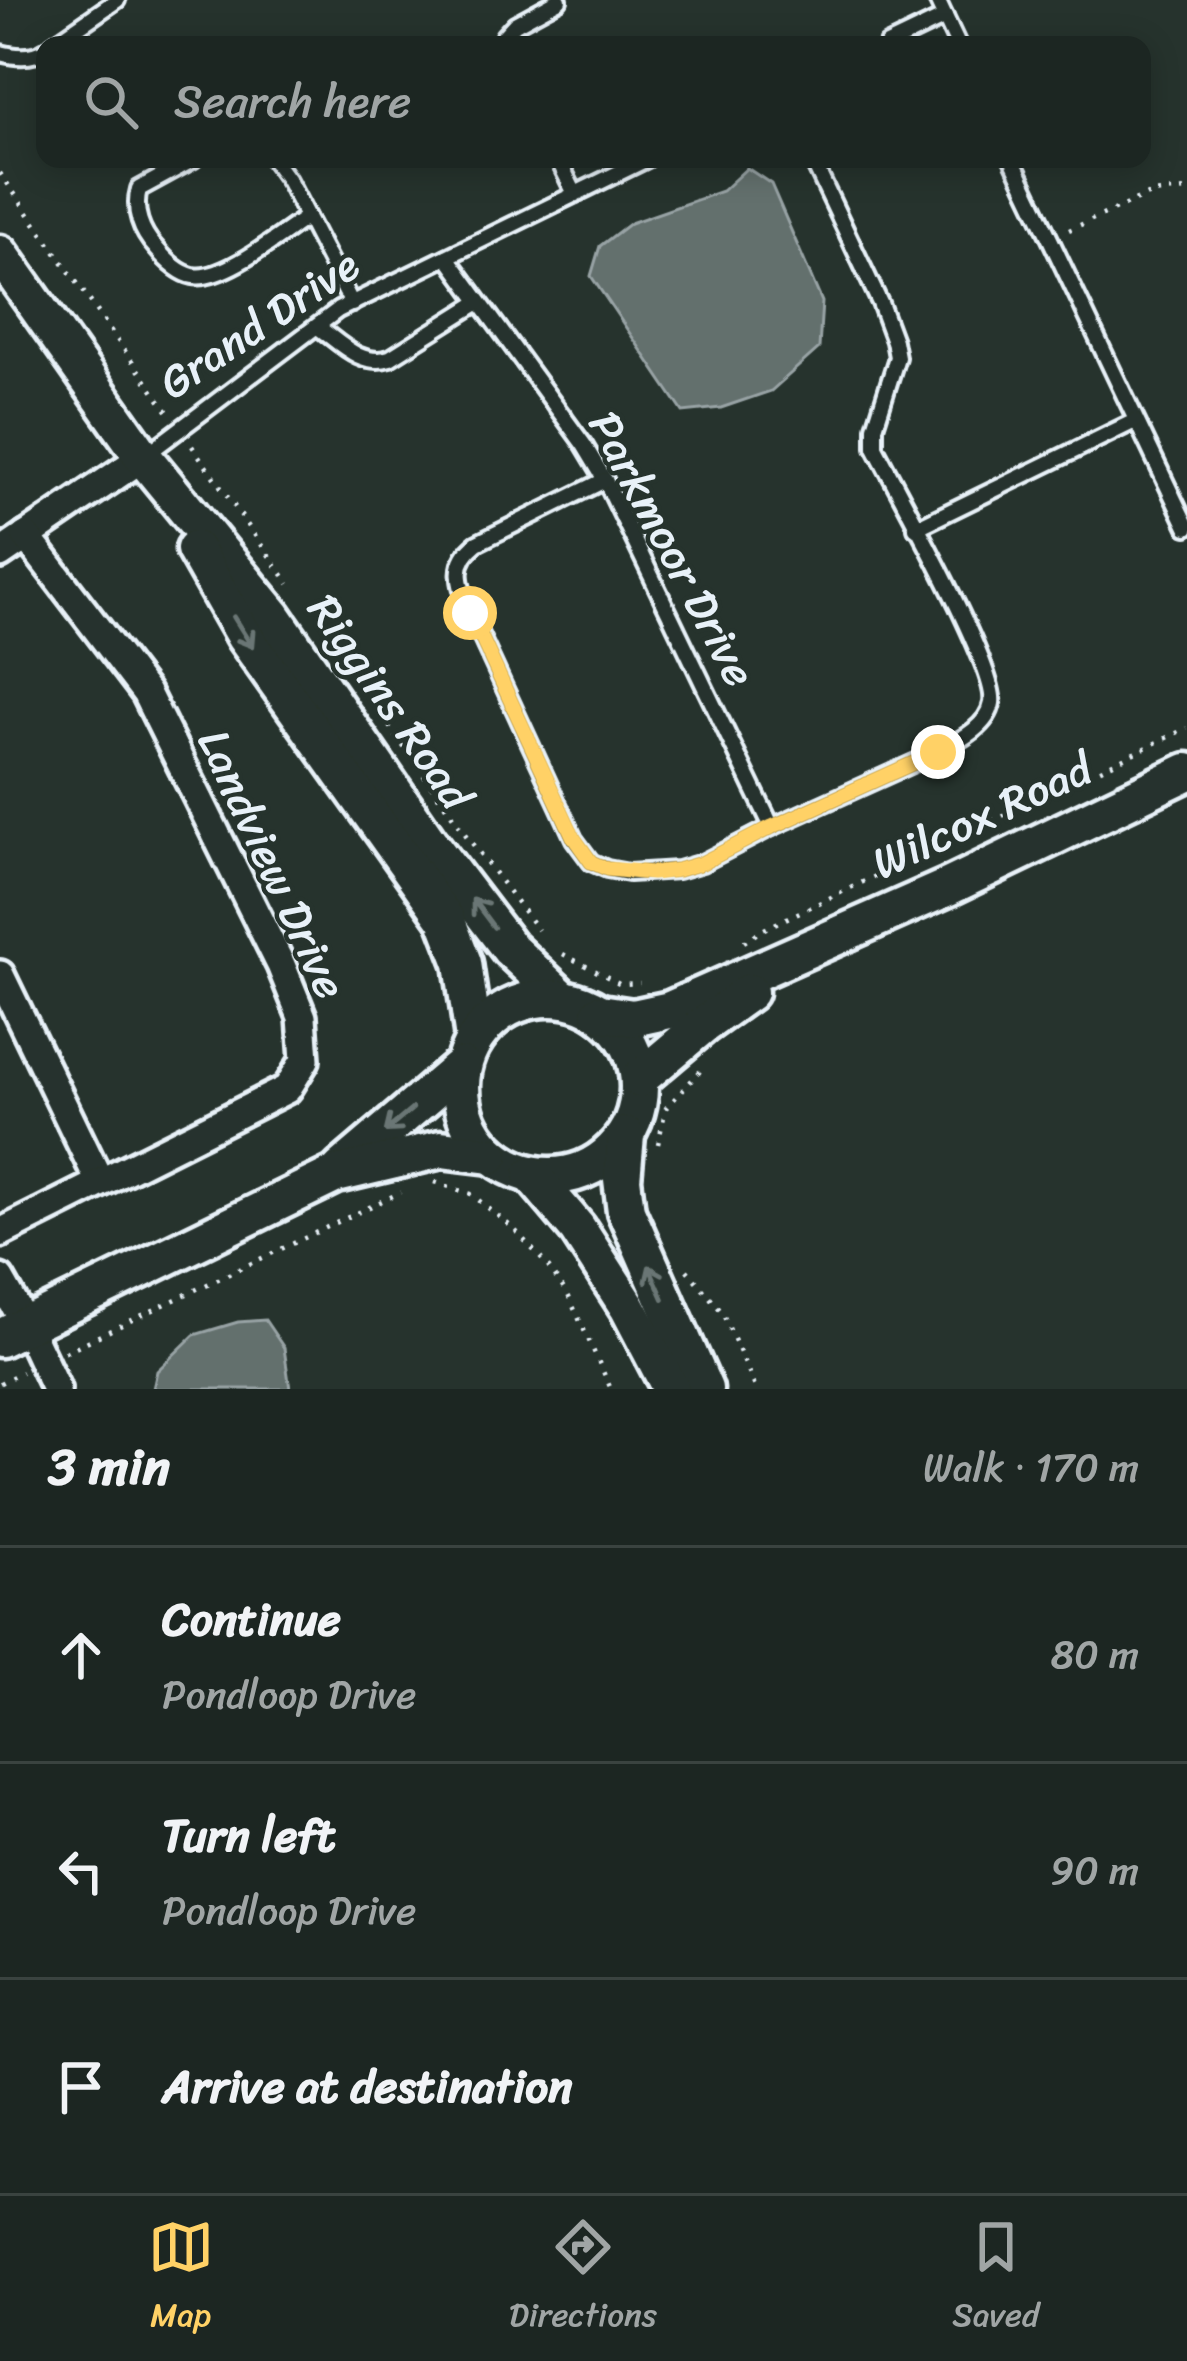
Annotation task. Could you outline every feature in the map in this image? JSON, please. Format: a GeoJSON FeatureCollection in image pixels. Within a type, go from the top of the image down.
{"type":"FeatureCollection","features":[{"type":"Feature","properties":{"kind":"main road","name":"Riggins Road"},"geometry":{"type":"LineString","coordinates":[[0,254],[142,458],[273,616],[430,844],[510,949],[562,998]]}},
{"type":"Feature","properties":{"kind":"main road","name":"Riggins Road"},"geometry":{"type":"LineString","coordinates":[[142,458],[245,637],[446,919],[463,963],[468,1053]]}},
{"type":"Feature","properties":{"kind":"main road","name":"Wilcox Road"},"geometry":{"type":"LineString","coordinates":[[600,1013],[633,1018],[670,1010],[948,886],[1187,772]]}},
{"type":"Feature","properties":{"kind":"main road","name":"Wilcox Road"},"geometry":{"type":"LineString","coordinates":[[639,1079],[703,1025],[816,945]]}},
{"type":"Feature","properties":{"kind":"main road"},"geometry":{"type":"LineString","coordinates":[[336,1174],[468,1053],[490,1019],[512,1005],[562,998],[600,1013],[627,1042],[639,1079],[640,1146],[622,1179],[626,1210],[704,1389]]}},
{"type":"Feature","properties":{"kind":"main road"},"geometry":{"type":"LineString","coordinates":[[468,1053],[460,1090],[464,1115],[491,1156],[510,1168],[559,1177],[640,1146]]}},
{"type":"Feature","properties":{"kind":"main road"},"geometry":{"type":"LineString","coordinates":[[13,1332],[336,1174],[441,1149],[491,1156]]}},
{"type":"Feature","properties":{"kind":"main road"},"geometry":{"type":"LineString","coordinates":[[532,1175],[577,1228],[628,1307],[671,1389]]}},
{"type":"Feature","properties":{"kind":"street","name":"Grand Drive"},"geometry":{"type":"LineString","coordinates":[[0,554],[142,458]]}},
{"type":"Feature","properties":{"kind":"street","name":"Landview Drive"},"geometry":{"type":"LineString","coordinates":[[0,1233],[287,1089],[304,1060],[302,1017],[281,965],[146,693],[26,536]]}},
{"type":"Feature","properties":{"kind":"street"},"geometry":{"type":"LineString","coordinates":[[0,975],[10,1021],[100,1182]]}},
{"type":"Feature","properties":{"kind":"street"},"geometry":{"type":"LineString","coordinates":[[0,1279],[13,1332],[44,1362],[56,1389]]}},
{"type":"Feature","properties":{"kind":"lane"},"geometry":{"type":"LineString","coordinates":[[66,36],[117,0]]}},
{"type":"Feature","properties":{"kind":"lane"},"geometry":{"type":"LineString","coordinates":[[504,36],[515,24],[560,0]]}},
{"type":"Feature","properties":{"kind":"lane"},"geometry":{"type":"LineString","coordinates":[[937,0],[954,36]]}},
{"type":"Feature","properties":{"kind":"lane"},"geometry":{"type":"LineString","coordinates":[[906,36],[945,17]]}},
{"type":"Feature","properties":{"kind":"lane"},"geometry":{"type":"LineString","coordinates":[[0,53],[36,54]]}},
{"type":"Feature","properties":{"kind":"lane"},"geometry":{"type":"LineString","coordinates":[[178,168],[139,189],[134,205],[147,239],[171,265],[193,276],[219,274],[307,217]]}},
{"type":"Feature","properties":{"kind":"lane"},"geometry":{"type":"LineString","coordinates":[[279,168],[352,304]]}},
{"type":"Feature","properties":{"kind":"lane"},"geometry":{"type":"LineString","coordinates":[[562,168],[575,194]]}},
{"type":"Feature","properties":{"kind":"lane","name":"Grand Drive"},"geometry":{"type":"LineString","coordinates":[[142,458],[338,310],[628,168]]}},
{"type":"Feature","properties":{"kind":"lane"},"geometry":{"type":"LineString","coordinates":[[605,480],[477,543],[459,563],[458,579],[574,838],[591,862],[607,869],[652,873],[702,863],[938,752],[980,724],[992,707],[975,644],[875,447],[875,427],[897,357],[894,340],[816,168]]}},
{"type":"Feature","properties":{"kind":"lane"},"geometry":{"type":"LineString","coordinates":[[1016,168],[1187,527]]}},
{"type":"Feature","properties":{"kind":"lane","name":"Parkmoor Drive"},"geometry":{"type":"LineString","coordinates":[[447,257],[605,480],[772,827]]}},
{"type":"Feature","properties":{"kind":"lane"},"geometry":{"type":"LineString","coordinates":[[318,327],[350,352],[378,362],[479,302]]}},
{"type":"Feature","properties":{"kind":"lane"},"geometry":{"type":"LineString","coordinates":[[916,528],[1135,421]]}},
{"type":"Feature","properties":{"kind":"path"},"geometry":{"type":"LineString","coordinates":[[1050,239],[1152,193],[1187,190]]}},
{"type":"Feature","properties":{"kind":"path"},"geometry":{"type":"LineString","coordinates":[[640,1146],[666,1108],[703,1068]]}},
{"type":"Feature","properties":{"kind":"path"},"geometry":{"type":"LineString","coordinates":[[432,1181],[471,1194],[514,1229],[547,1265],[568,1295],[611,1389]]}},
{"type":"Feature","properties":{"kind":"path"},"geometry":{"type":"LineString","coordinates":[[0,1382],[404,1190]]}},
{"type":"Feature","properties":{"kind":"path"},"geometry":{"type":"LineString","coordinates":[[684,1266],[722,1312],[756,1389]]}},
{"type":"Feature","properties":{"kind":"shaded area"},"geometry":{"type":"Polygon","coordinates":[[[747,168],[771,184],[822,302],[819,348],[771,391],[721,408],[683,412],[591,276],[600,246],[630,223],[722,191],[747,168]]]}},
{"type":"Feature","properties":{"kind":"shaded area"},"geometry":{"type":"Polygon","coordinates":[[[265,1320],[284,1348],[290,1389],[153,1389],[157,1371],[194,1335],[238,1322],[265,1320]]]}},
{"type":"Feature","properties":{"kind":"route"},"geometry":{"type":"LineString","coordinates":[[470,613],[574,838],[591,862],[607,869],[652,873],[702,863],[938,752]]}}]}
